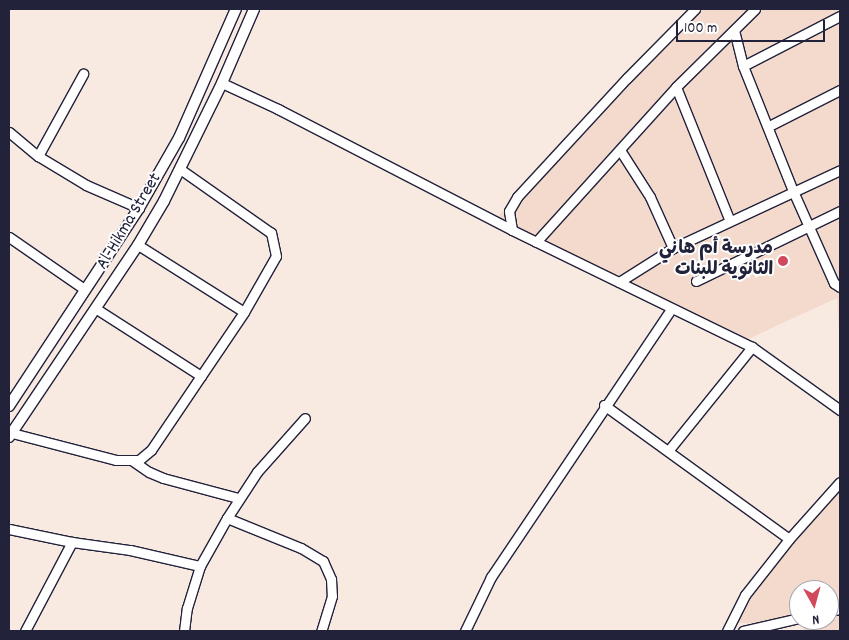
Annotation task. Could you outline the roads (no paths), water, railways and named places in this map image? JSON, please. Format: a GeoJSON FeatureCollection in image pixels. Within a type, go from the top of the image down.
{"type":"FeatureCollection","features":[{"type":"Feature","properties":{"kind":"street","name":"Al-Hikma Street"},"geometry":{"type":"LineString","coordinates":[[9,406],[84,289],[139,208],[179,138],[236,9]]}},
{"type":"Feature","properties":{"kind":"street","name":"Al-Hikma Street"},"geometry":{"type":"LineString","coordinates":[[10,435],[138,245],[164,201],[222,83],[254,9]]}},
{"type":"Feature","properties":{"kind":"street"},"geometry":{"type":"LineString","coordinates":[[512,230],[509,211],[517,197],[627,78],[695,9]]}},
{"type":"Feature","properties":{"kind":"street"},"geometry":{"type":"LineString","coordinates":[[536,242],[676,86],[755,9]]}},
{"type":"Feature","properties":{"kind":"street"},"geometry":{"type":"LineString","coordinates":[[743,66],[840,16]]}},
{"type":"Feature","properties":{"kind":"street"},"geometry":{"type":"LineString","coordinates":[[734,30],[743,66],[769,126],[793,191],[834,283],[840,287]]}},
{"type":"Feature","properties":{"kind":"street"},"geometry":{"type":"LineString","coordinates":[[38,156],[83,74]]}},
{"type":"Feature","properties":{"kind":"street"},"geometry":{"type":"LineString","coordinates":[[222,83],[278,109],[536,242],[752,347],[840,410]]}},
{"type":"Feature","properties":{"kind":"street"},"geometry":{"type":"LineString","coordinates":[[676,86],[730,220]]}},
{"type":"Feature","properties":{"kind":"street"},"geometry":{"type":"LineString","coordinates":[[769,126],[840,90]]}},
{"type":"Feature","properties":{"kind":"street"},"geometry":{"type":"LineString","coordinates":[[9,132],[38,156],[86,185],[139,208]]}},
{"type":"Feature","properties":{"kind":"street"},"geometry":{"type":"LineString","coordinates":[[620,150],[650,197],[673,248]]}},
{"type":"Feature","properties":{"kind":"street"},"geometry":{"type":"LineString","coordinates":[[10,435],[116,460],[133,461],[143,458],[151,450],[244,312],[276,256],[271,233],[180,169]]}},
{"type":"Feature","properties":{"kind":"street"},"geometry":{"type":"LineString","coordinates":[[620,282],[673,248],[840,170]]}},
{"type":"Feature","properties":{"kind":"street"},"geometry":{"type":"LineString","coordinates":[[696,281],[840,211]]}},
{"type":"Feature","properties":{"kind":"street"},"geometry":{"type":"LineString","coordinates":[[9,237],[84,289]]}},
{"type":"Feature","properties":{"kind":"street"},"geometry":{"type":"LineString","coordinates":[[138,245],[244,312]]}},
{"type":"Feature","properties":{"kind":"street"},"geometry":{"type":"LineString","coordinates":[[96,308],[201,376]]}},
{"type":"Feature","properties":{"kind":"street"},"geometry":{"type":"LineString","coordinates":[[465,631],[491,576],[604,405],[671,309]]}},
{"type":"Feature","properties":{"kind":"street"},"geometry":{"type":"LineString","coordinates":[[668,451],[752,347]]}},
{"type":"Feature","properties":{"kind":"street"},"geometry":{"type":"LineString","coordinates":[[604,405],[789,539]]}},
{"type":"Feature","properties":{"kind":"street"},"geometry":{"type":"LineString","coordinates":[[184,631],[187,608],[200,566],[238,498],[305,418]]}},
{"type":"Feature","properties":{"kind":"street"},"geometry":{"type":"LineString","coordinates":[[133,461],[149,472],[163,478],[238,498]]}},
{"type":"Feature","properties":{"kind":"street"},"geometry":{"type":"LineString","coordinates":[[727,631],[745,595],[789,539],[840,482]]}},
{"type":"Feature","properties":{"kind":"street"},"geometry":{"type":"LineString","coordinates":[[227,518],[301,548],[323,561],[331,579],[332,596],[321,631]]}},
{"type":"Feature","properties":{"kind":"street"},"geometry":{"type":"LineString","coordinates":[[9,529],[72,542],[130,550],[200,566]]}},
{"type":"Feature","properties":{"kind":"street"},"geometry":{"type":"LineString","coordinates":[[25,631],[72,542]]}},
{"type":"Feature","properties":{"kind":"street"},"geometry":{"type":"LineString","coordinates":[[742,631],[789,620]]}},
{"type":"Feature","properties":{"kind":"place","name":"مدرسة أم هاني الثانوية للبنات"},"geometry":{"type":"Point","coordinates":[783,261]}}]}
